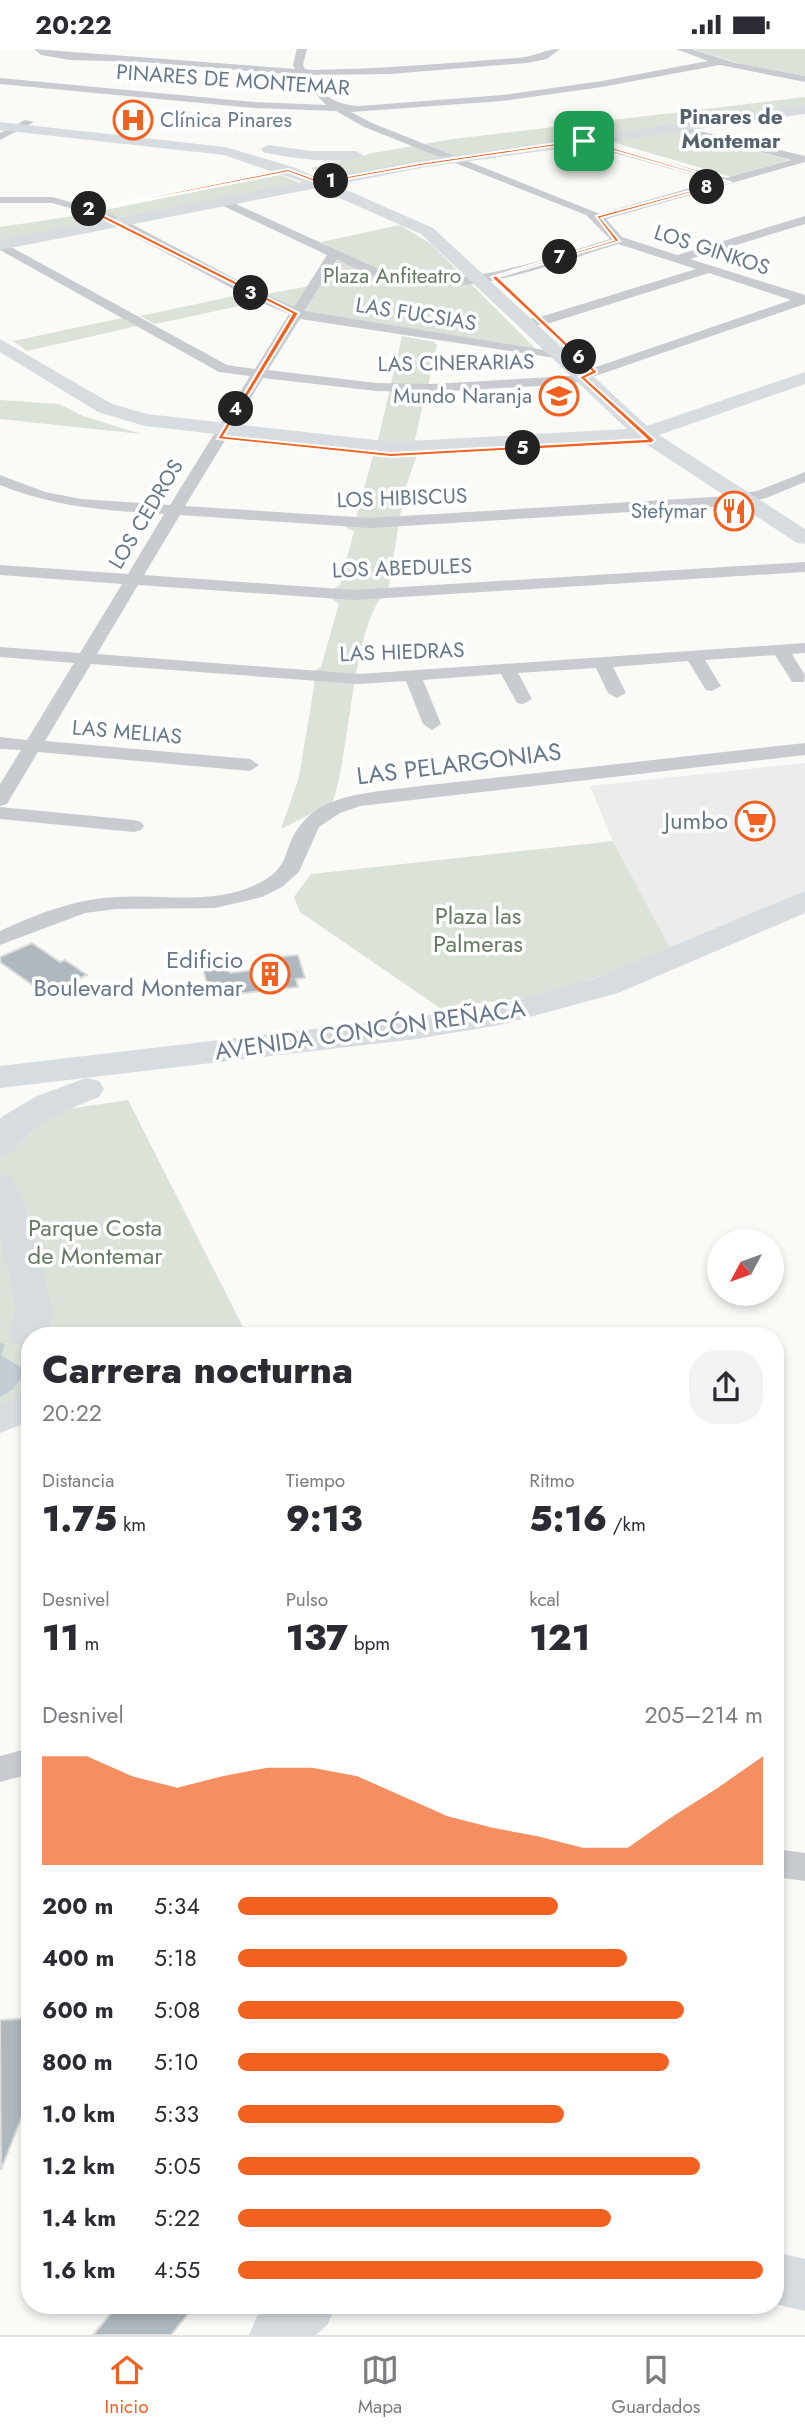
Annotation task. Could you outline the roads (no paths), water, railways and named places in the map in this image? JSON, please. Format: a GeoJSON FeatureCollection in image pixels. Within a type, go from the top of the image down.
{"type":"FeatureCollection","features":[{"type":"Feature","properties":{"kind":"main road"},"geometry":{"type":"LineString","coordinates":[[0,245],[453,159],[805,110]]}},
{"type":"Feature","properties":{"kind":"main road"},"geometry":{"type":"LineString","coordinates":[[0,119],[24,125],[225,151],[294,169]]}},
{"type":"Feature","properties":{"kind":"main road"},"geometry":{"type":"LineString","coordinates":[[0,126],[24,125],[312,155],[361,154],[253,178]]}},
{"type":"Feature","properties":{"kind":"main road"},"geometry":{"type":"LineString","coordinates":[[387,149],[442,139]]}},
{"type":"Feature","properties":{"kind":"main road"},"geometry":{"type":"LineString","coordinates":[[217,143],[264,153],[426,232],[486,278],[657,436],[753,497],[805,538]]}},
{"type":"Feature","properties":{"kind":"main road"},"geometry":{"type":"LineString","coordinates":[[52,216],[124,203]]}},
{"type":"Feature","properties":{"kind":"main road"},"geometry":{"type":"LineString","coordinates":[[533,323],[557,356],[588,375]]}},
{"type":"Feature","properties":{"kind":"main road"},"geometry":{"type":"LineString","coordinates":[[0,344],[105,408],[145,420],[221,434]]}},
{"type":"Feature","properties":{"kind":"main road"},"geometry":{"type":"LineString","coordinates":[[0,358],[72,404],[97,415],[142,427],[391,455],[657,436],[805,388]]}},
{"type":"Feature","properties":{"kind":"main road"},"geometry":{"type":"LineString","coordinates":[[657,436],[805,378]]}},
{"type":"Feature","properties":{"kind":"main road"},"geometry":{"type":"LineString","coordinates":[[753,497],[805,522]]}},
{"type":"Feature","properties":{"kind":"main road","name":"AVENIDA CONCÓN REÑACA"},"geometry":{"type":"LineString","coordinates":[[0,1077],[500,1015],[606,986],[805,901]]}},
{"type":"Feature","properties":{"kind":"main road","name":"AVENIDA CONCÓN REÑACA"},"geometry":{"type":"LineString","coordinates":[[0,1097],[86,1089],[409,1045],[550,1020],[610,1003],[805,919]]}},
{"type":"Feature","properties":{"kind":"main road"},"geometry":{"type":"LineString","coordinates":[[0,1144],[18,1122],[33,1111],[86,1089]]}},
{"type":"Feature","properties":{"kind":"main road"},"geometry":{"type":"LineString","coordinates":[[0,1184],[14,1223],[34,1310],[32,1325],[29,1327]]}},
{"type":"Feature","properties":{"kind":"main road"},"geometry":{"type":"LineString","coordinates":[[784,2280],[805,2285]]}},
{"type":"Feature","properties":{"kind":"main road"},"geometry":{"type":"LineString","coordinates":[[276,2335],[299,2314]]}},
{"type":"Feature","properties":{"kind":"street"},"geometry":{"type":"LineString","coordinates":[[39,49],[42,53],[57,56],[141,59],[301,72],[377,71],[465,65],[541,57],[555,49]]}},
{"type":"Feature","properties":{"kind":"street"},"geometry":{"type":"LineString","coordinates":[[301,72],[298,61],[302,49]]}},
{"type":"Feature","properties":{"kind":"street"},"geometry":{"type":"LineString","coordinates":[[670,72],[684,60],[683,50],[718,62],[805,79]]}},
{"type":"Feature","properties":{"kind":"street","name":"PINARES DE MONTEMAR"},"geometry":{"type":"LineString","coordinates":[[0,81],[275,106],[341,109],[491,99],[670,72],[718,62]]}},
{"type":"Feature","properties":{"kind":"street","name":"LOS GINKOS"},"geometry":{"type":"LineString","coordinates":[[301,72],[310,84],[341,109],[368,125],[598,218],[618,240],[804,300]]}},
{"type":"Feature","properties":{"kind":"street"},"geometry":{"type":"LineString","coordinates":[[0,137],[24,125]]}},
{"type":"Feature","properties":{"kind":"street"},"geometry":{"type":"LineString","coordinates":[[678,127],[804,160]]}},
{"type":"Feature","properties":{"kind":"street"},"geometry":{"type":"LineString","coordinates":[[584,141],[728,182]]}},
{"type":"Feature","properties":{"kind":"street"},"geometry":{"type":"LineString","coordinates":[[598,218],[804,160]]}},
{"type":"Feature","properties":{"kind":"street","name":"LAS FUCSIAS"},"geometry":{"type":"LineString","coordinates":[[0,199],[52,200],[88,210],[118,222],[255,295],[296,313],[557,356]]}},
{"type":"Feature","properties":{"kind":"street"},"geometry":{"type":"LineString","coordinates":[[223,202],[383,276],[400,281],[486,278],[618,240]]}},
{"type":"Feature","properties":{"kind":"street"},"geometry":{"type":"LineString","coordinates":[[677,259],[805,220]]}},
{"type":"Feature","properties":{"kind":"street","name":"LAS CINERARIAS"},"geometry":{"type":"LineString","coordinates":[[0,245],[217,366],[258,375],[407,389],[554,381],[588,375],[804,300]]}},
{"type":"Feature","properties":{"kind":"street","name":"LOS CEDROS"},"geometry":{"type":"LineString","coordinates":[[0,800],[83,659],[334,254]]}},
{"type":"Feature","properties":{"kind":"street"},"geometry":{"type":"LineString","coordinates":[[533,323],[709,269]]}},
{"type":"Feature","properties":{"kind":"street","name":"LOS HIBISCUS"},"geometry":{"type":"LineString","coordinates":[[0,480],[27,491],[68,502],[370,523],[753,497],[805,477]]}},
{"type":"Feature","properties":{"kind":"street","name":"LOS ABEDULES"},"geometry":{"type":"LineString","coordinates":[[0,570],[133,581],[379,595],[805,567]]}},
{"type":"Feature","properties":{"kind":"street","name":"LAS HIEDRAS"},"geometry":{"type":"LineString","coordinates":[[0,652],[331,678],[413,677],[805,648]]}},
{"type":"Feature","properties":{"kind":"street"},"geometry":{"type":"LineString","coordinates":[[781,650],[798,678]]}},
{"type":"Feature","properties":{"kind":"street"},"geometry":{"type":"LineString","coordinates":[[694,656],[712,685]]}},
{"type":"Feature","properties":{"kind":"street"},"geometry":{"type":"LineString","coordinates":[[603,663],[617,693]]}},
{"type":"Feature","properties":{"kind":"street"},"geometry":{"type":"LineString","coordinates":[[507,670],[523,699]]}},
{"type":"Feature","properties":{"kind":"street"},"geometry":{"type":"LineString","coordinates":[[413,677],[432,724]]}},
{"type":"Feature","properties":{"kind":"street","name":"LAS MELIAS"},"geometry":{"type":"LineString","coordinates":[[0,743],[250,765]]}},
{"type":"Feature","properties":{"kind":"street","name":"LAS PELARGONIAS"},"geometry":{"type":"LineString","coordinates":[[0,939],[49,916],[82,907],[118,903],[202,904],[247,895],[272,884],[289,870],[295,863],[305,832],[313,823],[330,811],[354,802],[412,793],[805,749]]}},
{"type":"Feature","properties":{"kind":"street"},"geometry":{"type":"LineString","coordinates":[[0,813],[134,826]]}},
{"type":"Feature","properties":{"kind":"street"},"geometry":{"type":"LineString","coordinates":[[0,1769],[21,1763]]}},
{"type":"Feature","properties":{"kind":"street"},"geometry":{"type":"LineString","coordinates":[[784,1864],[805,1867]]}},
{"type":"Feature","properties":{"kind":"place","name":"Clínica Pinares"},"geometry":{"type":"Point","coordinates":[133,120]}},
{"type":"Feature","properties":{"kind":"place","name":"Mundo Naranja"},"geometry":{"type":"Point","coordinates":[559,396]}},
{"type":"Feature","properties":{"kind":"place","name":"Stefymar"},"geometry":{"type":"Point","coordinates":[734,511]}},
{"type":"Feature","properties":{"kind":"place","name":"Jumbo"},"geometry":{"type":"Point","coordinates":[755,821]}},
{"type":"Feature","properties":{"kind":"place","name":"Edificio Boulevard Montemar"},"geometry":{"type":"Point","coordinates":[270,974]}},
{"type":"Feature","properties":{"kind":"district","name":"Pinares de Montemar"},"geometry":{"type":"Point","coordinates":[731,129]}},
{"type":"Feature","properties":{"kind":"park label","name":"Plaza Anfiteatro"},"geometry":{"type":"Point","coordinates":[392,276]}},
{"type":"Feature","properties":{"kind":"park label","name":"Plaza las Palmeras"},"geometry":{"type":"Point","coordinates":[478,930]}},
{"type":"Feature","properties":{"kind":"park label","name":"Parque Costa de Montemar"},"geometry":{"type":"Point","coordinates":[95,1242]}}]}
